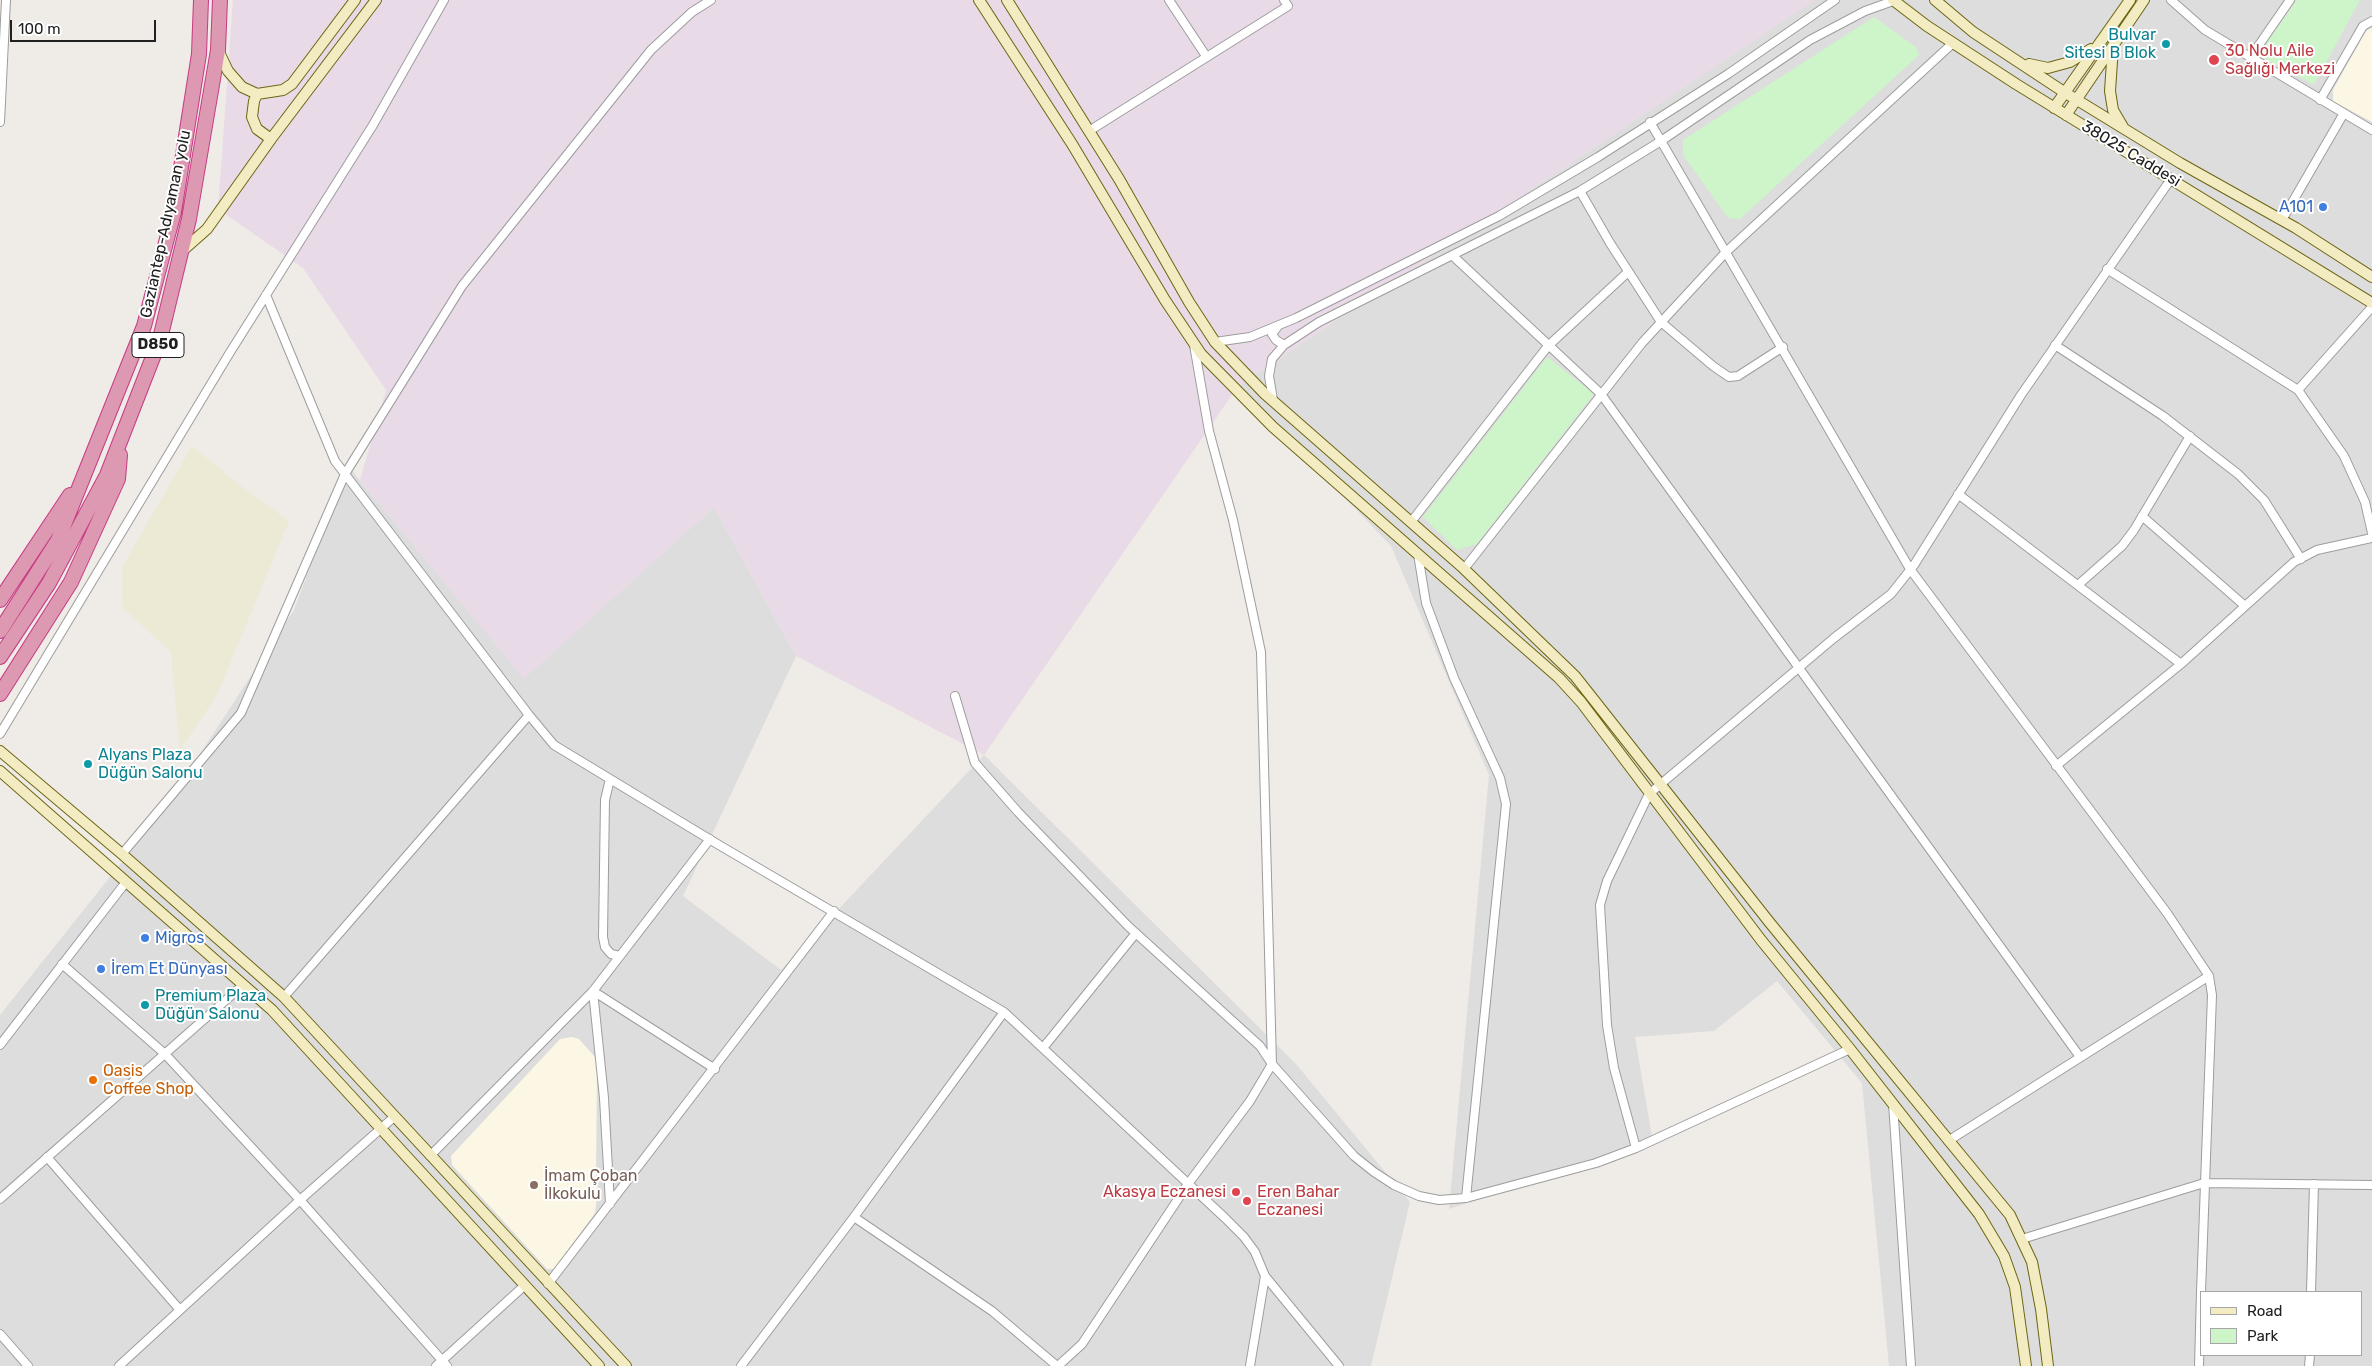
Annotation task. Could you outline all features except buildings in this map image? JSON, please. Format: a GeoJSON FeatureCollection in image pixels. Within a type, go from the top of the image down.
{"type":"FeatureCollection","features":[{"type":"Feature","properties":{"kind":"highway","name":"Gaziantep-Adıyaman yolu"},"geometry":{"type":"LineString","coordinates":[[0,631],[58,540],[144,326],[174,212],[199,54],[201,0]]}},
{"type":"Feature","properties":{"kind":"highway","name":"Gaziantep-Adıyaman yolu"},"geometry":{"type":"LineString","coordinates":[[0,657],[49,583],[107,475],[160,340],[189,219],[218,50],[220,0]]}},
{"type":"Feature","properties":{"kind":"highway"},"geometry":{"type":"LineString","coordinates":[[0,694],[71,582],[118,479],[122,438]]}},
{"type":"Feature","properties":{"kind":"highway"},"geometry":{"type":"LineString","coordinates":[[0,600],[84,476]]}},
{"type":"Feature","properties":{"kind":"street"},"geometry":{"type":"LineString","coordinates":[[0,122],[6,0]]}},
{"type":"Feature","properties":{"kind":"street"},"geometry":{"type":"LineString","coordinates":[[218,50],[228,71],[242,87],[257,94],[274,93],[288,88],[355,0]]}},
{"type":"Feature","properties":{"kind":"street"},"geometry":{"type":"LineString","coordinates":[[180,253],[207,229],[271,139],[376,0]]}},
{"type":"Feature","properties":{"kind":"street"},"geometry":{"type":"LineString","coordinates":[[0,734],[266,295],[373,126],[444,0]]}},
{"type":"Feature","properties":{"kind":"street"},"geometry":{"type":"LineString","coordinates":[[122,854],[242,713],[345,474],[462,286],[651,50],[692,12],[711,0]]}},
{"type":"Feature","properties":{"kind":"street"},"geometry":{"type":"LineString","coordinates":[[980,0],[1072,144],[1165,300],[1193,343],[1273,428],[1559,678],[1581,702],[1760,940],[1850,1048],[1979,1214],[2004,1256],[2015,1287],[2026,1366]]}},
{"type":"Feature","properties":{"kind":"street"},"geometry":{"type":"LineString","coordinates":[[1007,0],[1089,131],[1189,302],[1215,342],[1273,400],[1464,569],[1575,676],[1770,923],[2010,1215],[2032,1262],[2037,1284],[2048,1366]]}},
{"type":"Feature","properties":{"kind":"street"},"geometry":{"type":"LineString","coordinates":[[1169,0],[1206,56]]}},
{"type":"Feature","properties":{"kind":"street"},"geometry":{"type":"LineString","coordinates":[[1089,131],[1288,6],[1284,0]]}},
{"type":"Feature","properties":{"kind":"street"},"geometry":{"type":"LineString","coordinates":[[1215,342],[1250,337],[1282,323],[1498,216],[1728,74],[1835,0]]}},
{"type":"Feature","properties":{"kind":"street"},"geometry":{"type":"LineString","coordinates":[[1273,400],[1269,382],[1272,359],[1284,345],[1319,322],[1454,256],[1580,191],[1661,141],[1810,40],[1893,0]]}},
{"type":"Feature","properties":{"kind":"street","name":"38025 Caddesi"},"geometry":{"type":"LineString","coordinates":[[1893,0],[1953,43],[2054,108],[2372,303]]}},
{"type":"Feature","properties":{"kind":"street","name":"38025 Caddesi"},"geometry":{"type":"LineString","coordinates":[[1935,0],[1973,32],[2064,92],[2282,220],[2372,277]]}},
{"type":"Feature","properties":{"kind":"street"},"geometry":{"type":"LineString","coordinates":[[2054,108],[2130,0]]}},
{"type":"Feature","properties":{"kind":"street"},"geometry":{"type":"LineString","coordinates":[[2066,115],[2144,0]]}},
{"type":"Feature","properties":{"kind":"street"},"geometry":{"type":"LineString","coordinates":[[2171,0],[2205,30],[2372,130]]}},
{"type":"Feature","properties":{"kind":"street"},"geometry":{"type":"LineString","coordinates":[[2250,58],[2290,0]]}},
{"type":"Feature","properties":{"kind":"street"},"geometry":{"type":"LineString","coordinates":[[2320,100],[2363,26],[2372,21]]}},
{"type":"Feature","properties":{"kind":"street"},"geometry":{"type":"LineString","coordinates":[[2013,58],[2036,67],[2048,68],[2070,62],[2085,55],[2104,39]]}},
{"type":"Feature","properties":{"kind":"street"},"geometry":{"type":"LineString","coordinates":[[1464,569],[1601,394],[1661,322],[1726,252],[1953,43]]}},
{"type":"Feature","properties":{"kind":"street"},"geometry":{"type":"LineString","coordinates":[[2114,46],[2110,91],[2113,110],[2124,128]]}},
{"type":"Feature","properties":{"kind":"street"},"geometry":{"type":"LineString","coordinates":[[257,94],[252,117],[257,129],[271,139]]}},
{"type":"Feature","properties":{"kind":"street"},"geometry":{"type":"LineString","coordinates":[[2282,220],[2344,114]]}},
{"type":"Feature","properties":{"kind":"street"},"geometry":{"type":"LineString","coordinates":[[1650,122],[1783,347],[1910,569],[2167,913],[2209,976],[2212,995],[2201,1291]]}},
{"type":"Feature","properties":{"kind":"street"},"geometry":{"type":"LineString","coordinates":[[1636,1148],[1614,1068],[1607,1025],[1600,905],[1607,881],[1650,794],[1798,669],[1892,594],[2055,345],[2171,179]]}},
{"type":"Feature","properties":{"kind":"street"},"geometry":{"type":"LineString","coordinates":[[1580,191],[1628,272],[1661,322],[1729,377],[1747,372],[1783,347]]}},
{"type":"Feature","properties":{"kind":"street"},"geometry":{"type":"LineString","coordinates":[[1454,256],[1601,394],[2080,1057]]}},
{"type":"Feature","properties":{"kind":"street"},"geometry":{"type":"LineString","coordinates":[[2108,269],[2298,390],[2344,456],[2365,502],[2372,534]]}},
{"type":"Feature","properties":{"kind":"street"},"geometry":{"type":"LineString","coordinates":[[1411,522],[1548,346],[1628,272]]}},
{"type":"Feature","properties":{"kind":"street"},"geometry":{"type":"LineString","coordinates":[[266,295],[335,461],[554,745],[1004,1012],[1244,1237],[1255,1252],[1265,1276],[1339,1366]]}},
{"type":"Feature","properties":{"kind":"street"},"geometry":{"type":"LineString","coordinates":[[2298,390],[2372,307]]}},
{"type":"Feature","properties":{"kind":"street"},"geometry":{"type":"LineString","coordinates":[[1282,323],[1272,334],[1276,340],[1284,345]]}},
{"type":"Feature","properties":{"kind":"street"},"geometry":{"type":"LineString","coordinates":[[854,1217],[992,1311],[1057,1366],[1082,1344],[1188,1184],[1250,1101],[1272,1064],[1262,652],[1233,520],[1209,432],[1193,343]]}},
{"type":"Feature","properties":{"kind":"street"},"geometry":{"type":"LineString","coordinates":[[2055,345],[2190,436],[2238,474],[2264,500],[2300,559]]}},
{"type":"Feature","properties":{"kind":"street"},"geometry":{"type":"LineString","coordinates":[[2078,585],[2122,546],[2190,436]]}},
{"type":"Feature","properties":{"kind":"street"},"geometry":{"type":"LineString","coordinates":[[1958,494],[2180,664]]}},
{"type":"Feature","properties":{"kind":"street"},"geometry":{"type":"LineString","coordinates":[[2142,516],[2245,606]]}},
{"type":"Feature","properties":{"kind":"street"},"geometry":{"type":"LineString","coordinates":[[2056,766],[2180,664],[2300,559],[2317,550],[2372,538]]}},
{"type":"Feature","properties":{"kind":"street"},"geometry":{"type":"LineString","coordinates":[[1418,554],[1426,603],[1454,678],[1500,778],[1506,804],[1466,1198]]}},
{"type":"Feature","properties":{"kind":"street"},"geometry":{"type":"LineString","coordinates":[[955,696],[975,763],[984,775],[1136,933],[1260,1046],[1272,1064],[1354,1156],[1394,1185],[1419,1196],[1439,1200],[1466,1198],[1596,1163],[1636,1148],[1850,1048]]}},
{"type":"Feature","properties":{"kind":"street"},"geometry":{"type":"LineString","coordinates":[[284,997],[529,715]]}},
{"type":"Feature","properties":{"kind":"street"},"geometry":{"type":"LineString","coordinates":[[0,751],[122,854],[284,997],[626,1366]]}},
{"type":"Feature","properties":{"kind":"street"},"geometry":{"type":"LineString","coordinates":[[0,771],[272,1010],[600,1366]]}},
{"type":"Feature","properties":{"kind":"street"},"geometry":{"type":"LineString","coordinates":[[610,779],[605,800],[603,938],[605,947],[611,954],[620,956]]}},
{"type":"Feature","properties":{"kind":"street"},"geometry":{"type":"LineString","coordinates":[[430,1156],[593,991],[710,839]]}},
{"type":"Feature","properties":{"kind":"street"},"geometry":{"type":"LineString","coordinates":[[0,1045],[126,882]]}},
{"type":"Feature","properties":{"kind":"street"},"geometry":{"type":"LineString","coordinates":[[548,1284],[715,1069],[834,911]]}},
{"type":"Feature","properties":{"kind":"street"},"geometry":{"type":"LineString","coordinates":[[1043,1048],[1136,933]]}},
{"type":"Feature","properties":{"kind":"street"},"geometry":{"type":"LineString","coordinates":[[62,964],[165,1054],[300,1200],[442,1364],[525,1285]]}},
{"type":"Feature","properties":{"kind":"street"},"geometry":{"type":"LineString","coordinates":[[1948,1141],[2209,976]]}},
{"type":"Feature","properties":{"kind":"street"},"geometry":{"type":"LineString","coordinates":[[0,1199],[243,985]]}},
{"type":"Feature","properties":{"kind":"street"},"geometry":{"type":"LineString","coordinates":[[593,991],[715,1069]]}},
{"type":"Feature","properties":{"kind":"street"},"geometry":{"type":"LineString","coordinates":[[593,991],[604,1098],[610,1204]]}},
{"type":"Feature","properties":{"kind":"street"},"geometry":{"type":"LineString","coordinates":[[741,1366],[854,1217],[1004,1012]]}},
{"type":"Feature","properties":{"kind":"street"},"geometry":{"type":"LineString","coordinates":[[1893,1103],[1911,1366]]}},
{"type":"Feature","properties":{"kind":"street"},"geometry":{"type":"LineString","coordinates":[[119,1366],[300,1200],[394,1117]]}},
{"type":"Feature","properties":{"kind":"street"},"geometry":{"type":"LineString","coordinates":[[47,1158],[180,1310]]}},
{"type":"Feature","properties":{"kind":"street"},"geometry":{"type":"LineString","coordinates":[[2022,1239],[2204,1183],[2372,1185]]}},
{"type":"Feature","properties":{"kind":"street"},"geometry":{"type":"LineString","coordinates":[[2311,1291],[2314,1184]]}},
{"type":"Feature","properties":{"kind":"street"},"geometry":{"type":"LineString","coordinates":[[1250,1366],[1265,1276]]}},
{"type":"Feature","properties":{"kind":"street"},"geometry":{"type":"LineString","coordinates":[[2199,1366],[2200,1329]]}},
{"type":"Feature","properties":{"kind":"street"},"geometry":{"type":"LineString","coordinates":[[0,1334],[28,1366]]}},
{"type":"Feature","properties":{"kind":"shaded area"},"geometry":{"type":"Polygon","coordinates":[[[233,0],[1814,0],[1238,386],[984,755],[796,656],[714,507],[524,679],[360,480],[386,390],[303,268],[218,209],[233,0]]]}},
{"type":"Feature","properties":{"kind":"shaded area"},"geometry":{"type":"Polygon","coordinates":[[[1814,0],[2372,0],[2372,1366],[1889,1366],[1862,1083],[1777,981],[1714,1031],[1635,1037],[1653,1143],[1449,1209],[1489,775],[1391,546],[1238,386],[1814,0]]]}},
{"type":"Feature","properties":{"kind":"shaded area"},"geometry":{"type":"Polygon","coordinates":[[[2372,28],[2372,122],[2333,101],[2333,90],[2366,31],[2372,28]]]}},
{"type":"Feature","properties":{"kind":"shaded area"},"geometry":{"type":"Polygon","coordinates":[[[192,446],[241,486],[289,521],[217,695],[180,750],[171,652],[122,607],[122,567],[192,446]]]}},
{"type":"Feature","properties":{"kind":"shaded area"},"geometry":{"type":"Polygon","coordinates":[[[348,466],[524,678],[714,507],[796,656],[683,896],[781,970],[984,755],[1296,1064],[1410,1202],[1371,1366],[0,1366],[0,1015],[164,809],[294,610],[348,466]]]}},
{"type":"Feature","properties":{"kind":"shaded area","name":"İmam Çoban İlkokulu"},"geometry":{"type":"Polygon","coordinates":[[[572,1037],[579,1039],[595,1057],[597,1067],[596,1179],[598,1191],[595,1213],[554,1269],[547,1269],[452,1165],[451,1156],[560,1039],[572,1037]]]}},
{"type":"Feature","properties":{"kind":"green space"},"geometry":{"type":"Polygon","coordinates":[[[2297,0],[2360,0],[2314,85],[2258,55],[2297,0]]]}},
{"type":"Feature","properties":{"kind":"green space"},"geometry":{"type":"Polygon","coordinates":[[[1874,17],[1916,47],[1919,55],[1740,219],[1728,218],[1683,155],[1683,140],[1874,17]]]}},
{"type":"Feature","properties":{"kind":"green space"},"geometry":{"type":"Polygon","coordinates":[[[1547,357],[1594,394],[1477,544],[1457,550],[1423,517],[1547,357]]]}},
{"type":"Feature","properties":{"kind":"place","name":"Bulvar Sitesi B Blok"},"geometry":{"type":"Point","coordinates":[2166,44]}},
{"type":"Feature","properties":{"kind":"place","name":"30 Nolu Aile Sağlığı Merkezi"},"geometry":{"type":"Point","coordinates":[2214,60]}},
{"type":"Feature","properties":{"kind":"place","name":"A101"},"geometry":{"type":"Point","coordinates":[2323,207]}},
{"type":"Feature","properties":{"kind":"place","name":"Alyans Plaza Düğün Salonu"},"geometry":{"type":"Point","coordinates":[88,764]}},
{"type":"Feature","properties":{"kind":"place","name":"Migros"},"geometry":{"type":"Point","coordinates":[145,938]}},
{"type":"Feature","properties":{"kind":"place","name":"İrem Et Dünyası"},"geometry":{"type":"Point","coordinates":[101,969]}},
{"type":"Feature","properties":{"kind":"place","name":"Premium Plaza Düğün Salonu"},"geometry":{"type":"Point","coordinates":[145,1005]}},
{"type":"Feature","properties":{"kind":"place","name":"Oasis Coffee Shop"},"geometry":{"type":"Point","coordinates":[93,1080]}},
{"type":"Feature","properties":{"kind":"place","name":"İmam Çoban İlkokulu"},"geometry":{"type":"Point","coordinates":[534,1185]}},
{"type":"Feature","properties":{"kind":"place","name":"Akasya Eczanesi"},"geometry":{"type":"Point","coordinates":[1236,1192]}},
{"type":"Feature","properties":{"kind":"place","name":"Eren Bahar Eczanesi"},"geometry":{"type":"Point","coordinates":[1247,1201]}}]}
